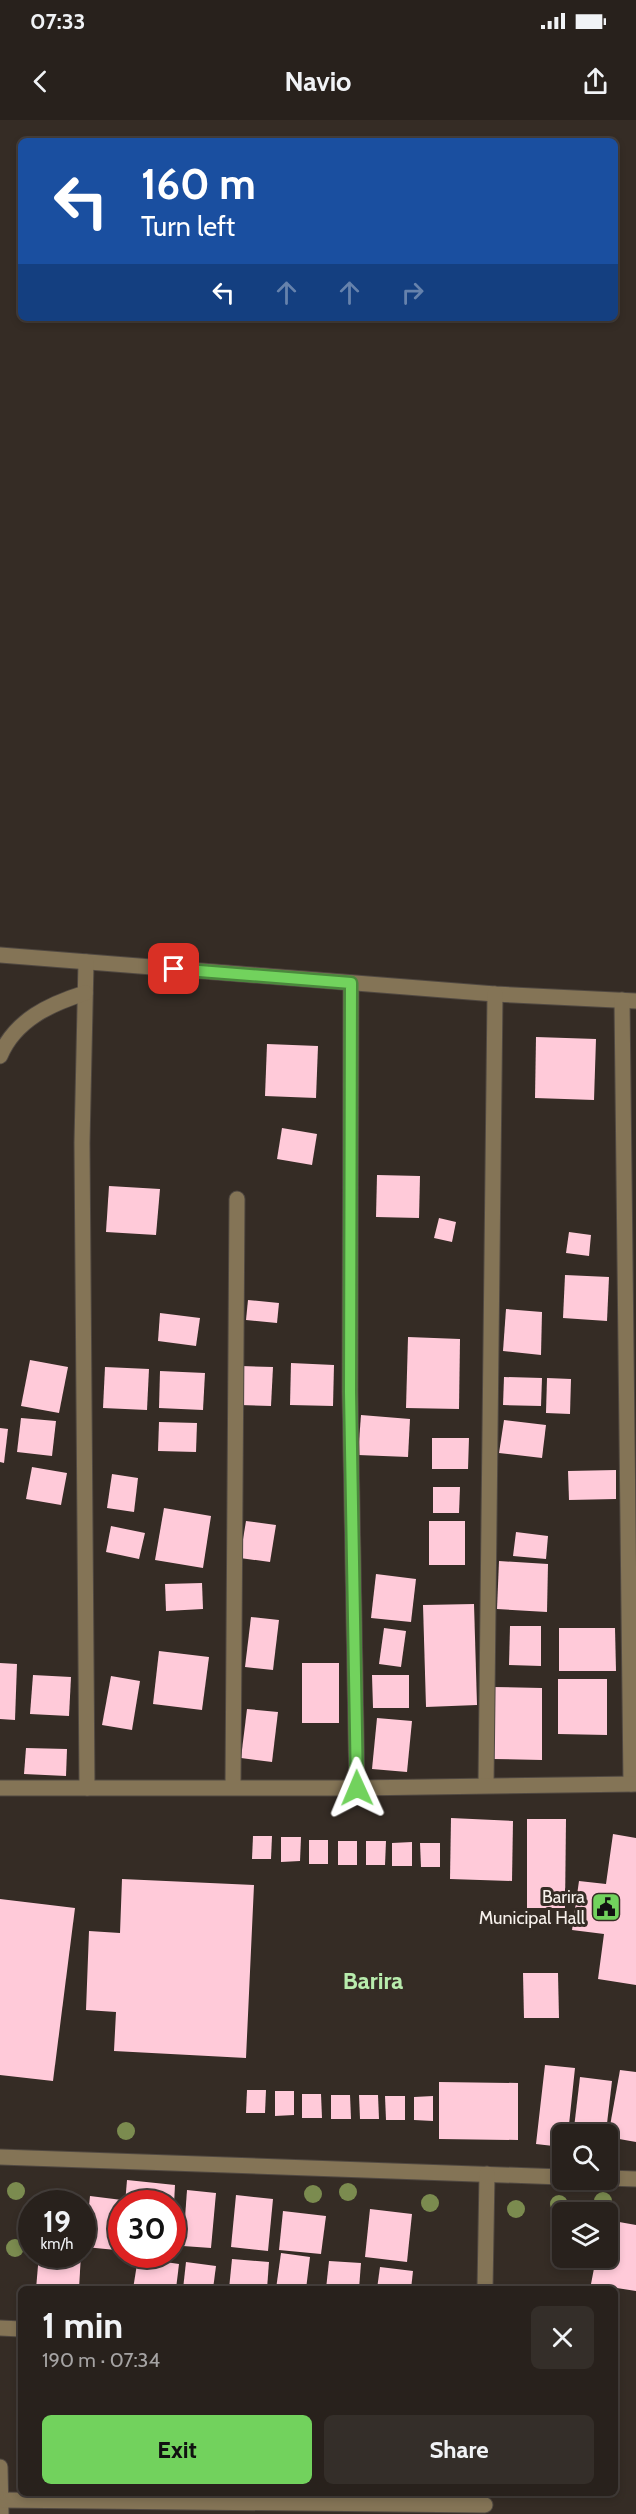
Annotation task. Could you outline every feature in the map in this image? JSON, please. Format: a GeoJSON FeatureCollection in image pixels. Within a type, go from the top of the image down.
{"type":"FeatureCollection","features":[{"type":"Feature","properties":{"kind":"street"},"geometry":{"type":"LineString","coordinates":[[0,955],[495,994],[629,1000],[634,1784],[357,1788],[0,1788]]}},
{"type":"Feature","properties":{"kind":"street"},"geometry":{"type":"LineString","coordinates":[[86,962],[82,1143],[87,1788]]}},
{"type":"Feature","properties":{"kind":"street"},"geometry":{"type":"LineString","coordinates":[[351,983],[350,1392],[357,1788]]}},
{"type":"Feature","properties":{"kind":"street"},"geometry":{"type":"LineString","coordinates":[[0,1056],[3,1048],[29,1018],[55,1003],[85,993]]}},
{"type":"Feature","properties":{"kind":"street"},"geometry":{"type":"LineString","coordinates":[[486,1785],[495,994]]}},
{"type":"Feature","properties":{"kind":"street"},"geometry":{"type":"LineString","coordinates":[[233,1787],[237,1198]]}},
{"type":"Feature","properties":{"kind":"street"},"geometry":{"type":"LineString","coordinates":[[0,2157],[552,2177]]}},
{"type":"Feature","properties":{"kind":"street"},"geometry":{"type":"LineString","coordinates":[[484,2286],[487,2174]]}},
{"type":"Feature","properties":{"kind":"street"},"geometry":{"type":"LineString","coordinates":[[618,2178],[636,2179]]}},
{"type":"Feature","properties":{"kind":"street"},"geometry":{"type":"LineString","coordinates":[[0,2328],[18,2329]]}},
{"type":"Feature","properties":{"kind":"street"},"geometry":{"type":"LineString","coordinates":[[0,2467],[0,2514]]}},
{"type":"Feature","properties":{"kind":"street"},"geometry":{"type":"LineString","coordinates":[[0,2500],[486,2504]]}},
{"type":"Feature","properties":{"kind":"building"},"geometry":{"type":"Polygon","coordinates":[[[536,1037],[596,1039],[594,1100],[535,1098],[536,1037]]]}},
{"type":"Feature","properties":{"kind":"building"},"geometry":{"type":"Polygon","coordinates":[[[267,1044],[318,1046],[316,1098],[265,1096],[267,1044]]]}},
{"type":"Feature","properties":{"kind":"building"},"geometry":{"type":"Polygon","coordinates":[[[282,1128],[317,1134],[312,1165],[277,1159],[282,1128]]]}},
{"type":"Feature","properties":{"kind":"building"},"geometry":{"type":"Polygon","coordinates":[[[377,1175],[420,1176],[419,1218],[376,1217],[377,1175]]]}},
{"type":"Feature","properties":{"kind":"building"},"geometry":{"type":"Polygon","coordinates":[[[109,1186],[160,1189],[156,1235],[106,1232],[109,1186]]]}},
{"type":"Feature","properties":{"kind":"building"},"geometry":{"type":"Polygon","coordinates":[[[439,1218],[456,1222],[452,1242],[434,1238],[439,1218]]]}},
{"type":"Feature","properties":{"kind":"building"},"geometry":{"type":"Polygon","coordinates":[[[569,1232],[591,1235],[589,1256],[566,1253],[569,1232]]]}},
{"type":"Feature","properties":{"kind":"building"},"geometry":{"type":"Polygon","coordinates":[[[565,1275],[609,1277],[607,1321],[563,1318],[565,1275]]]}},
{"type":"Feature","properties":{"kind":"building"},"geometry":{"type":"Polygon","coordinates":[[[248,1300],[279,1303],[277,1323],[246,1320],[248,1300]]]}},
{"type":"Feature","properties":{"kind":"building"},"geometry":{"type":"Polygon","coordinates":[[[506,1309],[542,1312],[541,1355],[503,1351],[506,1309]]]}},
{"type":"Feature","properties":{"kind":"building"},"geometry":{"type":"Polygon","coordinates":[[[160,1313],[200,1318],[196,1346],[158,1341],[160,1313]]]}},
{"type":"Feature","properties":{"kind":"building"},"geometry":{"type":"Polygon","coordinates":[[[408,1337],[460,1339],[459,1409],[406,1408],[408,1337]]]}},
{"type":"Feature","properties":{"kind":"building"},"geometry":{"type":"Polygon","coordinates":[[[30,1360],[68,1367],[59,1413],[21,1406],[30,1360]]]}},
{"type":"Feature","properties":{"kind":"building"},"geometry":{"type":"Polygon","coordinates":[[[291,1363],[334,1365],[333,1406],[290,1405],[291,1363]]]}},
{"type":"Feature","properties":{"kind":"building"},"geometry":{"type":"Polygon","coordinates":[[[241,1366],[273,1367],[271,1406],[240,1405],[241,1366]]]}},
{"type":"Feature","properties":{"kind":"building"},"geometry":{"type":"Polygon","coordinates":[[[105,1367],[149,1369],[147,1410],[103,1408],[105,1367]]]}},
{"type":"Feature","properties":{"kind":"building"},"geometry":{"type":"Polygon","coordinates":[[[160,1371],[205,1373],[203,1410],[159,1408],[160,1371]]]}},
{"type":"Feature","properties":{"kind":"building"},"geometry":{"type":"Polygon","coordinates":[[[504,1377],[542,1378],[541,1406],[503,1405],[504,1377]]]}},
{"type":"Feature","properties":{"kind":"building"},"geometry":{"type":"Polygon","coordinates":[[[547,1378],[571,1379],[570,1414],[546,1413],[547,1378]]]}},
{"type":"Feature","properties":{"kind":"building"},"geometry":{"type":"Polygon","coordinates":[[[361,1415],[410,1419],[408,1457],[358,1455],[361,1415]]]}},
{"type":"Feature","properties":{"kind":"building"},"geometry":{"type":"Polygon","coordinates":[[[21,1418],[56,1421],[52,1456],[17,1452],[21,1418]]]}},
{"type":"Feature","properties":{"kind":"building"},"geometry":{"type":"Polygon","coordinates":[[[504,1420],[546,1425],[542,1458],[499,1453],[504,1420]]]}},
{"type":"Feature","properties":{"kind":"building"},"geometry":{"type":"Polygon","coordinates":[[[159,1422],[197,1423],[196,1452],[158,1451],[159,1422]]]}},
{"type":"Feature","properties":{"kind":"building"},"geometry":{"type":"Polygon","coordinates":[[[0,1428],[8,1429],[4,1463],[0,1462],[0,1428]]]}},
{"type":"Feature","properties":{"kind":"building"},"geometry":{"type":"Polygon","coordinates":[[[432,1438],[469,1438],[468,1469],[432,1469],[432,1438]]]}},
{"type":"Feature","properties":{"kind":"building"},"geometry":{"type":"Polygon","coordinates":[[[32,1467],[67,1473],[61,1505],[26,1499],[32,1467]]]}},
{"type":"Feature","properties":{"kind":"building"},"geometry":{"type":"Polygon","coordinates":[[[616,1470],[616,1499],[569,1500],[568,1471],[616,1470]]]}},
{"type":"Feature","properties":{"kind":"building"},"geometry":{"type":"Polygon","coordinates":[[[112,1474],[138,1478],[134,1512],[107,1508],[112,1474]]]}},
{"type":"Feature","properties":{"kind":"building"},"geometry":{"type":"Polygon","coordinates":[[[433,1487],[460,1487],[459,1513],[433,1513],[433,1487]]]}},
{"type":"Feature","properties":{"kind":"building"},"geometry":{"type":"Polygon","coordinates":[[[164,1508],[211,1516],[203,1568],[155,1560],[164,1508]]]}},
{"type":"Feature","properties":{"kind":"building"},"geometry":{"type":"Polygon","coordinates":[[[246,1521],[276,1525],[270,1562],[240,1558],[246,1521]]]}},
{"type":"Feature","properties":{"kind":"building"},"geometry":{"type":"Polygon","coordinates":[[[429,1521],[465,1521],[465,1565],[429,1565],[429,1521]]]}},
{"type":"Feature","properties":{"kind":"building"},"geometry":{"type":"Polygon","coordinates":[[[111,1526],[145,1533],[139,1559],[106,1552],[111,1526]]]}},
{"type":"Feature","properties":{"kind":"building"},"geometry":{"type":"Polygon","coordinates":[[[516,1532],[548,1536],[546,1559],[513,1556],[516,1532]]]}},
{"type":"Feature","properties":{"kind":"building"},"geometry":{"type":"Polygon","coordinates":[[[499,1561],[548,1564],[547,1612],[497,1609],[499,1561]]]}},
{"type":"Feature","properties":{"kind":"building"},"geometry":{"type":"Polygon","coordinates":[[[376,1574],[416,1579],[411,1622],[371,1618],[376,1574]]]}},
{"type":"Feature","properties":{"kind":"building"},"geometry":{"type":"Polygon","coordinates":[[[202,1583],[203,1609],[166,1611],[165,1584],[202,1583]]]}},
{"type":"Feature","properties":{"kind":"building"},"geometry":{"type":"Polygon","coordinates":[[[474,1604],[477,1705],[426,1707],[423,1605],[474,1604]]]}},
{"type":"Feature","properties":{"kind":"building"},"geometry":{"type":"Polygon","coordinates":[[[251,1617],[279,1620],[273,1670],[245,1667],[251,1617]]]}},
{"type":"Feature","properties":{"kind":"building"},"geometry":{"type":"Polygon","coordinates":[[[510,1626],[541,1626],[541,1666],[509,1665],[510,1626]]]}},
{"type":"Feature","properties":{"kind":"building"},"geometry":{"type":"Polygon","coordinates":[[[384,1628],[406,1631],[401,1667],[379,1664],[384,1628]]]}},
{"type":"Feature","properties":{"kind":"building"},"geometry":{"type":"Polygon","coordinates":[[[559,1628],[615,1628],[616,1671],[559,1671],[559,1628]]]}},
{"type":"Feature","properties":{"kind":"building"},"geometry":{"type":"Polygon","coordinates":[[[159,1651],[209,1657],[202,1710],[153,1704],[159,1651]]]}},
{"type":"Feature","properties":{"kind":"building"},"geometry":{"type":"Polygon","coordinates":[[[0,1663],[17,1664],[15,1720],[0,1719],[0,1663]]]}},
{"type":"Feature","properties":{"kind":"building"},"geometry":{"type":"Polygon","coordinates":[[[302,1663],[339,1663],[339,1723],[302,1723],[302,1663]]]}},
{"type":"Feature","properties":{"kind":"building"},"geometry":{"type":"Polygon","coordinates":[[[33,1675],[71,1677],[69,1716],[30,1714],[33,1675]]]}},
{"type":"Feature","properties":{"kind":"building"},"geometry":{"type":"Polygon","coordinates":[[[372,1675],[409,1675],[409,1708],[373,1708],[372,1675]]]}},
{"type":"Feature","properties":{"kind":"building"},"geometry":{"type":"Polygon","coordinates":[[[111,1676],[140,1681],[132,1730],[102,1725],[111,1676]]]}},
{"type":"Feature","properties":{"kind":"building"},"geometry":{"type":"Polygon","coordinates":[[[558,1679],[607,1679],[607,1735],[558,1734],[558,1679]]]}},
{"type":"Feature","properties":{"kind":"building"},"geometry":{"type":"Polygon","coordinates":[[[493,1687],[542,1688],[542,1760],[493,1759],[493,1687]]]}},
{"type":"Feature","properties":{"kind":"building"},"geometry":{"type":"Polygon","coordinates":[[[247,1709],[278,1712],[272,1762],[241,1758],[247,1709]]]}},
{"type":"Feature","properties":{"kind":"building"},"geometry":{"type":"Polygon","coordinates":[[[377,1718],[412,1721],[407,1772],[372,1769],[377,1718]]]}},
{"type":"Feature","properties":{"kind":"building"},"geometry":{"type":"Polygon","coordinates":[[[26,1748],[67,1749],[66,1776],[24,1774],[26,1748]]]}},
{"type":"Feature","properties":{"kind":"building"},"geometry":{"type":"Polygon","coordinates":[[[451,1818],[513,1821],[512,1881],[450,1879],[451,1818]]]}},
{"type":"Feature","properties":{"kind":"building"},"geometry":{"type":"Polygon","coordinates":[[[527,1819],[566,1819],[565,1908],[527,1908],[527,1819]]]}},
{"type":"Feature","properties":{"kind":"building","name":"Barira Municipal Hall"},"geometry":{"type":"Polygon","coordinates":[[[613,1834],[636,1838],[636,1985],[598,1979],[604,1934],[572,1930],[579,1881],[606,1884],[613,1834]]]}},
{"type":"Feature","properties":{"kind":"building"},"geometry":{"type":"Polygon","coordinates":[[[253,1836],[272,1836],[271,1859],[252,1859],[253,1836]]]}},
{"type":"Feature","properties":{"kind":"building"},"geometry":{"type":"Polygon","coordinates":[[[281,1837],[301,1837],[300,1861],[281,1862],[281,1837]]]}},
{"type":"Feature","properties":{"kind":"building"},"geometry":{"type":"Polygon","coordinates":[[[309,1840],[328,1840],[328,1864],[309,1864],[309,1840]]]}},
{"type":"Feature","properties":{"kind":"building"},"geometry":{"type":"Polygon","coordinates":[[[338,1841],[357,1841],[357,1865],[338,1865],[338,1841]]]}},
{"type":"Feature","properties":{"kind":"building"},"geometry":{"type":"Polygon","coordinates":[[[366,1841],[386,1841],[385,1865],[366,1865],[366,1841]]]}},
{"type":"Feature","properties":{"kind":"building"},"geometry":{"type":"Polygon","coordinates":[[[412,1842],[412,1866],[392,1866],[392,1843],[412,1842]]]}},
{"type":"Feature","properties":{"kind":"building"},"geometry":{"type":"Polygon","coordinates":[[[420,1843],[440,1843],[440,1867],[421,1867],[420,1843]]]}},
{"type":"Feature","properties":{"kind":"building"},"geometry":{"type":"Polygon","coordinates":[[[122,1879],[254,1885],[246,2058],[114,2051],[116,2012],[86,2010],[89,1931],[120,1933],[122,1879]]]}},
{"type":"Feature","properties":{"kind":"building"},"geometry":{"type":"Polygon","coordinates":[[[0,1899],[75,1908],[53,2081],[0,2075],[0,1899]]]}},
{"type":"Feature","properties":{"kind":"building"},"geometry":{"type":"Polygon","coordinates":[[[523,1973],[558,1973],[559,2018],[524,2018],[523,1973]]]}},
{"type":"Feature","properties":{"kind":"building"},"geometry":{"type":"Polygon","coordinates":[[[545,2065],[575,2068],[569,2124],[552,2124],[552,2146],[536,2144],[545,2065]]]}},
{"type":"Feature","properties":{"kind":"building"},"geometry":{"type":"Polygon","coordinates":[[[620,2070],[636,2072],[636,2142],[618,2139],[618,2124],[610,2124],[620,2070]]]}},
{"type":"Feature","properties":{"kind":"building"},"geometry":{"type":"Polygon","coordinates":[[[580,2077],[612,2081],[607,2124],[574,2124],[580,2077]]]}},
{"type":"Feature","properties":{"kind":"building"},"geometry":{"type":"Polygon","coordinates":[[[439,2082],[518,2083],[518,2140],[439,2139],[439,2082]]]}},
{"type":"Feature","properties":{"kind":"building"},"geometry":{"type":"Polygon","coordinates":[[[247,2090],[266,2090],[265,2113],[246,2113],[247,2090]]]}},
{"type":"Feature","properties":{"kind":"building"},"geometry":{"type":"Polygon","coordinates":[[[275,2091],[294,2091],[294,2115],[275,2116],[275,2091]]]}},
{"type":"Feature","properties":{"kind":"building"},"geometry":{"type":"Polygon","coordinates":[[[302,2094],[321,2094],[322,2118],[302,2118],[302,2094]]]}},
{"type":"Feature","properties":{"kind":"building"},"geometry":{"type":"Polygon","coordinates":[[[331,2095],[350,2095],[351,2119],[331,2119],[331,2095]]]}},
{"type":"Feature","properties":{"kind":"building"},"geometry":{"type":"Polygon","coordinates":[[[359,2095],[378,2095],[379,2119],[360,2119],[359,2095]]]}},
{"type":"Feature","properties":{"kind":"building"},"geometry":{"type":"Polygon","coordinates":[[[385,2096],[405,2096],[405,2120],[386,2120],[385,2096]]]}},
{"type":"Feature","properties":{"kind":"building"},"geometry":{"type":"Polygon","coordinates":[[[433,2096],[433,2121],[414,2120],[414,2097],[433,2096]]]}},
{"type":"Feature","properties":{"kind":"building"},"geometry":{"type":"Polygon","coordinates":[[[127,2180],[175,2185],[175,2190],[126,2190],[127,2180]]]}},
{"type":"Feature","properties":{"kind":"building"},"geometry":{"type":"Polygon","coordinates":[[[187,2190],[216,2193],[211,2248],[186,2246],[187,2190]]]}},
{"type":"Feature","properties":{"kind":"building"},"geometry":{"type":"Polygon","coordinates":[[[236,2195],[273,2199],[268,2251],[231,2247],[236,2195]]]}},
{"type":"Feature","properties":{"kind":"building"},"geometry":{"type":"Polygon","coordinates":[[[96,2197],[108,2198],[108,2249],[96,2248],[96,2197]]]}},
{"type":"Feature","properties":{"kind":"building"},"geometry":{"type":"Polygon","coordinates":[[[370,2209],[412,2214],[407,2262],[365,2257],[370,2209]]]}},
{"type":"Feature","properties":{"kind":"building"},"geometry":{"type":"Polygon","coordinates":[[[283,2211],[326,2216],[321,2254],[279,2250],[283,2211]]]}},
{"type":"Feature","properties":{"kind":"building"},"geometry":{"type":"Polygon","coordinates":[[[618,2222],[636,2225],[636,2291],[618,2288],[618,2286],[591,2284],[594,2268],[618,2268],[618,2222]]]}},
{"type":"Feature","properties":{"kind":"building"},"geometry":{"type":"Polygon","coordinates":[[[281,2253],[310,2257],[306,2286],[276,2286],[281,2253]]]}},
{"type":"Feature","properties":{"kind":"building"},"geometry":{"type":"Polygon","coordinates":[[[232,2259],[269,2262],[267,2286],[229,2286],[232,2259]]]}},
{"type":"Feature","properties":{"kind":"building"},"geometry":{"type":"Polygon","coordinates":[[[329,2261],[361,2263],[359,2286],[326,2286],[329,2261]]]}},
{"type":"Feature","properties":{"kind":"building"},"geometry":{"type":"Polygon","coordinates":[[[186,2262],[216,2266],[213,2286],[183,2286],[186,2262]]]}},
{"type":"Feature","properties":{"kind":"building"},"geometry":{"type":"Polygon","coordinates":[[[380,2267],[413,2271],[411,2286],[377,2286],[380,2267]]]}},
{"type":"Feature","properties":{"kind":"building"},"geometry":{"type":"Polygon","coordinates":[[[38,2268],[80,2268],[79,2286],[36,2286],[38,2268]]]}},
{"type":"Feature","properties":{"kind":"building"},"geometry":{"type":"Polygon","coordinates":[[[136,2268],[179,2268],[176,2286],[133,2286],[136,2268]]]}},
{"type":"Feature","properties":{"kind":"place","name":"Barira Municipal Hall"},"geometry":{"type":"Point","coordinates":[606,1907]}},
{"type":"Feature","properties":{"kind":"district","name":"Barira"},"geometry":{"type":"Point","coordinates":[373,1980]}},
{"type":"Feature","properties":{"kind":"route"},"geometry":{"type":"LineString","coordinates":[[174,969],[351,983],[350,1392],[357,1788]]}}]}
